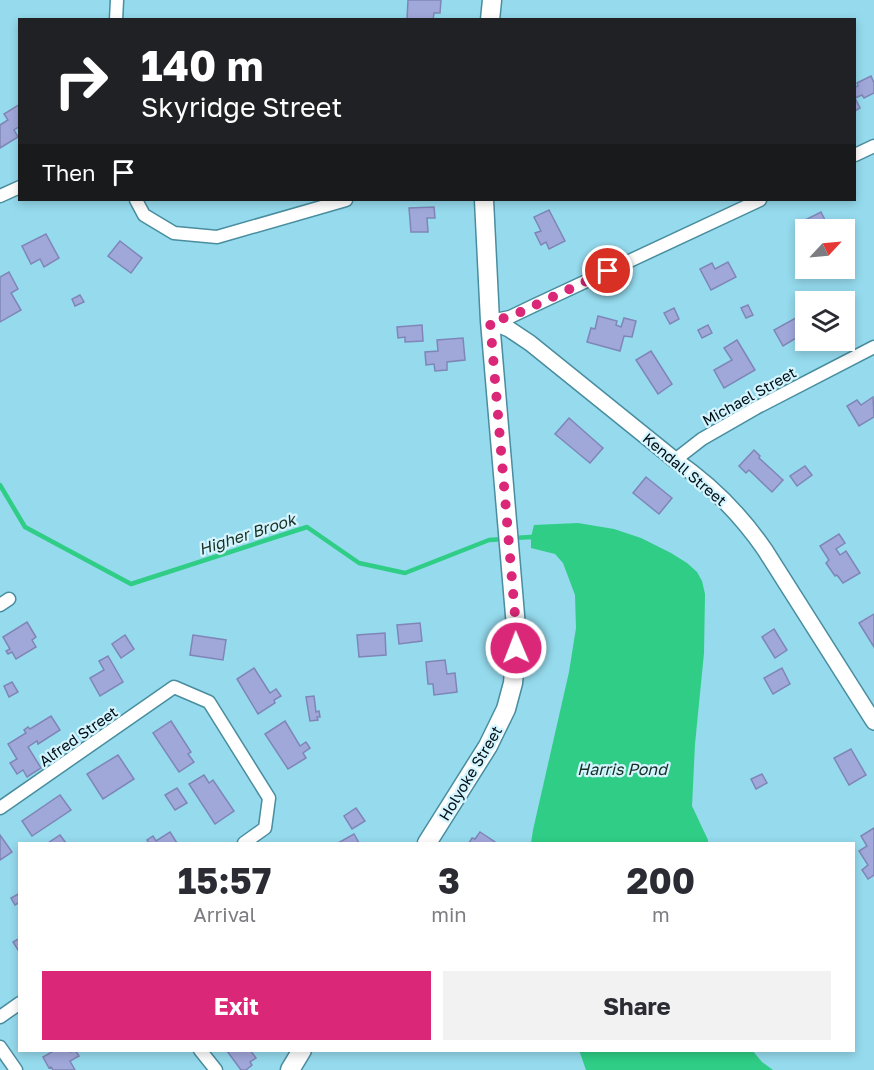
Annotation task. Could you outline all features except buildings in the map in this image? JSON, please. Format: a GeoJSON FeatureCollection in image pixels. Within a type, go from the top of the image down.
{"type":"FeatureCollection","features":[{"type":"Feature","properties":{"kind":"main road"},"geometry":{"type":"LineString","coordinates":[[490,18],[492,0]]}},
{"type":"Feature","properties":{"kind":"main road","name":"Holyoke Street"},"geometry":{"type":"LineString","coordinates":[[429,842],[488,746],[500,722],[510,695],[515,665],[516,627],[490,321],[484,201]]}},
{"type":"Feature","properties":{"kind":"main road"},"geometry":{"type":"LineString","coordinates":[[290,1070],[301,1052]]}},
{"type":"Feature","properties":{"kind":"street"},"geometry":{"type":"LineString","coordinates":[[116,18],[117,0]]}},
{"type":"Feature","properties":{"kind":"street"},"geometry":{"type":"LineString","coordinates":[[856,155],[874,146]]}},
{"type":"Feature","properties":{"kind":"street"},"geometry":{"type":"LineString","coordinates":[[0,196],[18,187]]}},
{"type":"Feature","properties":{"kind":"street"},"geometry":{"type":"LineString","coordinates":[[137,201],[144,215],[174,233],[217,237],[343,201]]}},
{"type":"Feature","properties":{"kind":"street"},"geometry":{"type":"LineString","coordinates":[[490,321],[510,317],[758,201]]}},
{"type":"Feature","properties":{"kind":"street","name":"Kendall Street"},"geometry":{"type":"LineString","coordinates":[[490,321],[509,329],[530,343],[698,476],[729,506],[752,530],[874,721]]}},
{"type":"Feature","properties":{"kind":"street","name":"Michael Street"},"geometry":{"type":"LineString","coordinates":[[675,460],[702,439],[756,408],[874,346]]}},
{"type":"Feature","properties":{"kind":"street","name":"Alfred Street"},"geometry":{"type":"LineString","coordinates":[[0,808],[174,687],[209,702],[269,798],[265,828],[245,842]]}},
{"type":"Feature","properties":{"kind":"street"},"geometry":{"type":"LineString","coordinates":[[0,1017],[18,1004]]}},
{"type":"Feature","properties":{"kind":"street"},"geometry":{"type":"LineString","coordinates":[[0,1047],[16,1070]]}},
{"type":"Feature","properties":{"kind":"street"},"geometry":{"type":"LineString","coordinates":[[202,1052],[216,1070]]}},
{"type":"Feature","properties":{"kind":"water","name":"Harris Pond"},"geometry":{"type":"Polygon","coordinates":[[[578,523],[614,529],[641,538],[687,563],[697,572],[702,581],[705,594],[704,653],[695,744],[692,806],[708,842],[531,842],[569,672],[576,628],[575,595],[563,563],[555,554],[531,548],[534,525],[578,523]]]}},
{"type":"Feature","properties":{"kind":"water"},"geometry":{"type":"Polygon","coordinates":[[[580,1052],[754,1052],[773,1070],[586,1070],[580,1052]]]}},
{"type":"Feature","properties":{"kind":"waterway","name":"Higher Brook"},"geometry":{"type":"LineString","coordinates":[[0,485],[25,527],[131,584],[307,527],[359,563],[405,573],[489,540],[505,539]]}},
{"type":"Feature","properties":{"kind":"waterway","name":"Higher Brook"},"geometry":{"type":"LineString","coordinates":[[514,538],[535,538]]}},
{"type":"Feature","properties":{"kind":"route"},"geometry":{"type":"LineString","coordinates":[[516,648],[490,321],[510,317],[608,271]]}}]}
